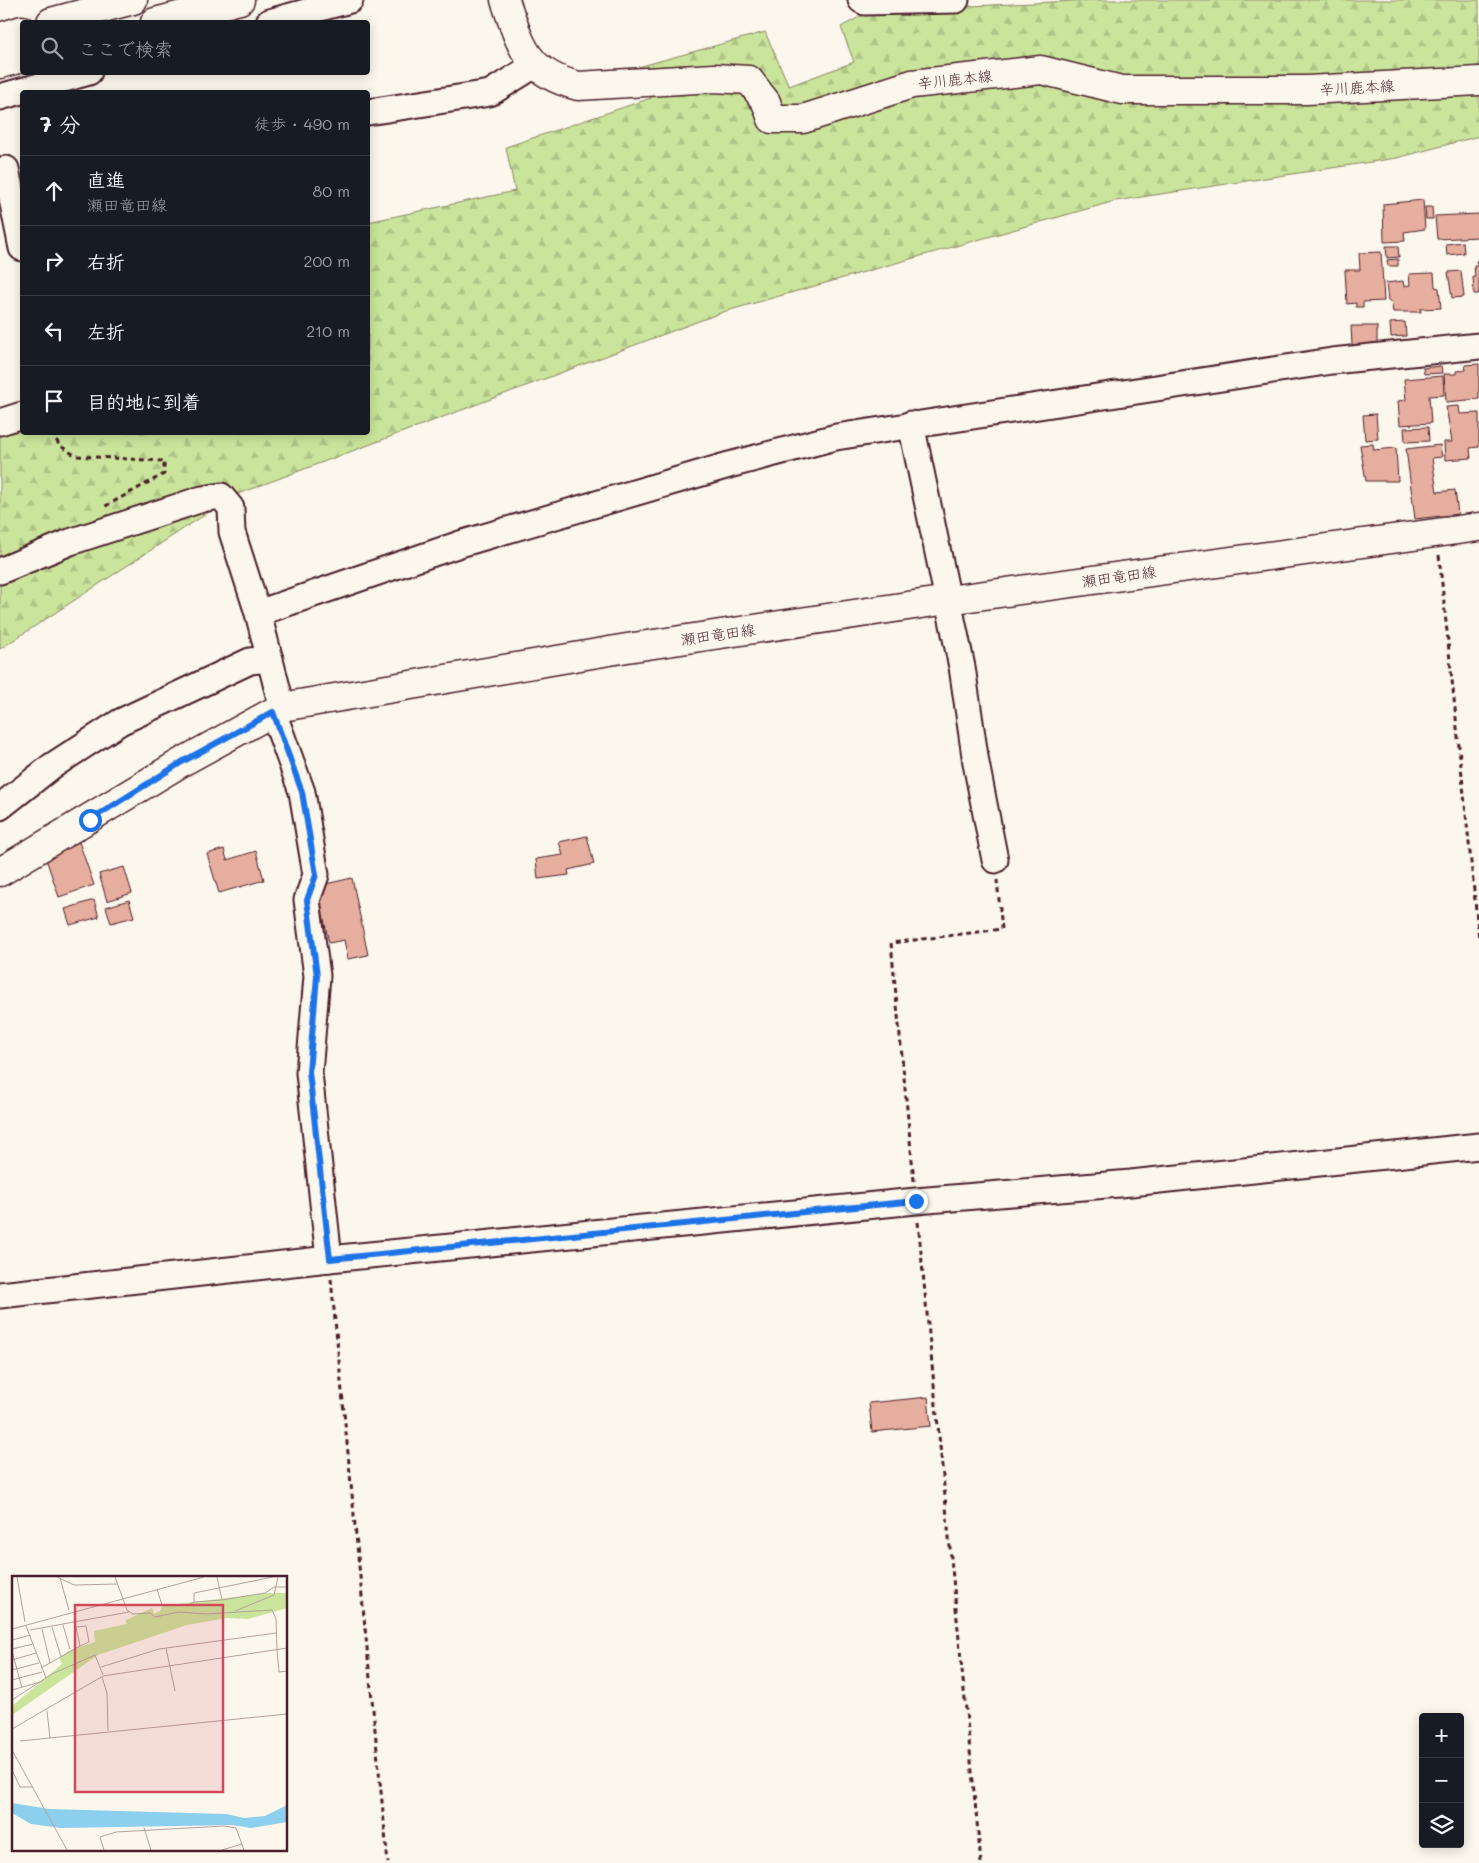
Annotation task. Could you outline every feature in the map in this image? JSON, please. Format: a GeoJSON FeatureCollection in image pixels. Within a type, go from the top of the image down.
{"type":"FeatureCollection","features":[{"type":"Feature","properties":{"kind":"main road"},"geometry":{"type":"LineString","coordinates":[[58,20],[133,0]]}},
{"type":"Feature","properties":{"kind":"main road"},"geometry":{"type":"LineString","coordinates":[[163,20],[240,0]]}},
{"type":"Feature","properties":{"kind":"main road","name":"辛川鹿本線"},"geometry":{"type":"LineString","coordinates":[[505,0],[522,48],[535,66],[556,81],[578,86],[714,78],[749,80],[766,102],[772,119],[803,119],[912,84],[1041,70],[1122,90],[1307,90],[1479,81]]}},
{"type":"Feature","properties":{"kind":"main road"},"geometry":{"type":"LineString","coordinates":[[0,37],[20,31]]}},
{"type":"Feature","properties":{"kind":"main road"},"geometry":{"type":"LineString","coordinates":[[0,64],[20,59]]}},
{"type":"Feature","properties":{"kind":"main road","name":"瀬田竜田線"},"geometry":{"type":"LineString","coordinates":[[0,872],[182,762],[278,710],[627,648],[948,600],[1479,527]]}},
{"type":"Feature","properties":{"kind":"street"},"geometry":{"type":"LineString","coordinates":[[276,20],[350,0]]}},
{"type":"Feature","properties":{"kind":"street"},"geometry":{"type":"LineString","coordinates":[[861,0],[865,2],[956,0]]}},
{"type":"Feature","properties":{"kind":"street"},"geometry":{"type":"LineString","coordinates":[[370,112],[490,92],[535,66]]}},
{"type":"Feature","properties":{"kind":"street"},"geometry":{"type":"LineString","coordinates":[[25,90],[78,75]]}},
{"type":"Feature","properties":{"kind":"street"},"geometry":{"type":"LineString","coordinates":[[0,97],[20,91]]}},
{"type":"Feature","properties":{"kind":"street"},"geometry":{"type":"LineString","coordinates":[[9,169],[20,219]]}},
{"type":"Feature","properties":{"kind":"street"},"geometry":{"type":"LineString","coordinates":[[258,613],[460,544],[729,464],[836,437],[1332,360],[1479,346]]}},
{"type":"Feature","properties":{"kind":"street"},"geometry":{"type":"LineString","coordinates":[[0,422],[20,416]]}},
{"type":"Feature","properties":{"kind":"street"},"geometry":{"type":"LineString","coordinates":[[911,424],[948,600],[995,860]]}},
{"type":"Feature","properties":{"kind":"street"},"geometry":{"type":"LineString","coordinates":[[0,571],[70,542],[202,499],[221,496],[231,508],[232,532],[258,613],[270,659],[278,710],[302,792],[316,875],[307,900],[317,976],[309,1072],[330,1259]]}},
{"type":"Feature","properties":{"kind":"street"},"geometry":{"type":"LineString","coordinates":[[0,807],[52,766],[120,722],[250,661],[270,659]]}},
{"type":"Feature","properties":{"kind":"street"},"geometry":{"type":"LineString","coordinates":[[0,1295],[330,1259],[916,1201],[1131,1183],[1479,1146]]}},
{"type":"Feature","properties":{"kind":"path"},"geometry":{"type":"LineString","coordinates":[[54,435],[59,445],[76,456],[164,461],[164,474],[106,504],[100,510]]}},
{"type":"Feature","properties":{"kind":"path"},"geometry":{"type":"LineString","coordinates":[[1437,534],[1479,940]]}},
{"type":"Feature","properties":{"kind":"path"},"geometry":{"type":"LineString","coordinates":[[981,1863],[891,943],[1002,929],[995,860]]}},
{"type":"Feature","properties":{"kind":"path"},"geometry":{"type":"LineString","coordinates":[[330,1259],[388,1863]]}},
{"type":"Feature","properties":{"kind":"green space"},"geometry":{"type":"Polygon","coordinates":[[[1094,0],[1479,0],[1479,136],[1397,158],[1115,201],[723,312],[235,495],[0,649],[0,428],[20,421],[20,435],[370,435],[370,222],[515,191],[506,147],[651,98],[638,67],[765,32],[789,86],[854,62],[841,27],[870,11],[1094,0]]]}},
{"type":"Feature","properties":{"kind":"building"},"geometry":{"type":"Polygon","coordinates":[[[1423,200],[1425,229],[1404,232],[1405,241],[1384,242],[1383,204],[1423,200]]]}},
{"type":"Feature","properties":{"kind":"building"},"geometry":{"type":"Polygon","coordinates":[[[1425,207],[1432,207],[1433,219],[1426,219],[1425,207]]]}},
{"type":"Feature","properties":{"kind":"building"},"geometry":{"type":"Polygon","coordinates":[[[1479,214],[1479,237],[1437,239],[1435,216],[1479,214]]]}},
{"type":"Feature","properties":{"kind":"building"},"geometry":{"type":"Polygon","coordinates":[[[1463,242],[1464,253],[1447,255],[1446,244],[1463,242]]]}},
{"type":"Feature","properties":{"kind":"building"},"geometry":{"type":"Polygon","coordinates":[[[1386,246],[1398,246],[1399,257],[1387,258],[1386,246]]]}},
{"type":"Feature","properties":{"kind":"building"},"geometry":{"type":"Polygon","coordinates":[[[1381,252],[1384,301],[1363,302],[1363,307],[1356,307],[1356,303],[1347,304],[1345,270],[1360,270],[1359,253],[1381,252]]]}},
{"type":"Feature","properties":{"kind":"building"},"geometry":{"type":"Polygon","coordinates":[[[1398,259],[1398,266],[1388,266],[1387,260],[1398,259]]]}},
{"type":"Feature","properties":{"kind":"building"},"geometry":{"type":"Polygon","coordinates":[[[1476,261],[1479,261],[1479,294],[1474,294],[1474,266],[1478,266],[1476,261]]]}},
{"type":"Feature","properties":{"kind":"building"},"geometry":{"type":"Polygon","coordinates":[[[1461,271],[1464,297],[1452,298],[1448,272],[1461,271]]]}},
{"type":"Feature","properties":{"kind":"building"},"geometry":{"type":"Polygon","coordinates":[[[1434,273],[1435,287],[1439,288],[1441,308],[1420,309],[1421,312],[1393,312],[1391,301],[1388,301],[1386,283],[1403,281],[1404,286],[1410,285],[1409,274],[1434,273]]]}},
{"type":"Feature","properties":{"kind":"building"},"geometry":{"type":"Polygon","coordinates":[[[1405,322],[1406,336],[1391,337],[1390,323],[1405,322]]]}},
{"type":"Feature","properties":{"kind":"building"},"geometry":{"type":"Polygon","coordinates":[[[1351,326],[1377,326],[1377,344],[1352,345],[1351,326]]]}},
{"type":"Feature","properties":{"kind":"building"},"geometry":{"type":"Polygon","coordinates":[[[1479,364],[1479,399],[1446,402],[1444,374],[1456,374],[1456,371],[1466,370],[1465,365],[1479,364]]]}},
{"type":"Feature","properties":{"kind":"building"},"geometry":{"type":"Polygon","coordinates":[[[1441,366],[1442,373],[1424,374],[1423,368],[1441,366]]]}},
{"type":"Feature","properties":{"kind":"building"},"geometry":{"type":"Polygon","coordinates":[[[1443,376],[1444,395],[1429,396],[1431,423],[1400,425],[1398,401],[1406,400],[1404,379],[1443,376]]]}},
{"type":"Feature","properties":{"kind":"building"},"geometry":{"type":"Polygon","coordinates":[[[1459,406],[1460,414],[1479,413],[1479,447],[1470,448],[1471,458],[1445,460],[1444,442],[1452,442],[1446,407],[1459,406]]]}},
{"type":"Feature","properties":{"kind":"building"},"geometry":{"type":"Polygon","coordinates":[[[1376,414],[1378,439],[1365,440],[1363,415],[1376,414]]]}},
{"type":"Feature","properties":{"kind":"building"},"geometry":{"type":"Polygon","coordinates":[[[1428,427],[1429,441],[1405,442],[1404,428],[1428,427]]]}},
{"type":"Feature","properties":{"kind":"building"},"geometry":{"type":"Polygon","coordinates":[[[1373,444],[1374,450],[1396,448],[1398,481],[1366,481],[1360,445],[1373,444]]]}},
{"type":"Feature","properties":{"kind":"building"},"geometry":{"type":"Polygon","coordinates":[[[1440,445],[1442,457],[1432,458],[1437,492],[1455,490],[1458,514],[1415,519],[1406,449],[1440,445]]]}},
{"type":"Feature","properties":{"kind":"building"},"geometry":{"type":"Polygon","coordinates":[[[587,836],[594,864],[568,870],[569,875],[538,879],[536,859],[563,855],[559,842],[587,836]]]}},
{"type":"Feature","properties":{"kind":"building"},"geometry":{"type":"Polygon","coordinates":[[[79,842],[94,885],[59,897],[44,853],[79,842]]]}},
{"type":"Feature","properties":{"kind":"building"},"geometry":{"type":"Polygon","coordinates":[[[224,849],[227,860],[256,851],[264,880],[219,893],[207,854],[224,849]]]}},
{"type":"Feature","properties":{"kind":"building"},"geometry":{"type":"Polygon","coordinates":[[[124,867],[132,893],[107,901],[99,874],[124,867]]]}},
{"type":"Feature","properties":{"kind":"building"},"geometry":{"type":"Polygon","coordinates":[[[352,878],[368,955],[348,959],[344,940],[329,943],[317,886],[352,878]]]}},
{"type":"Feature","properties":{"kind":"building"},"geometry":{"type":"Polygon","coordinates":[[[94,900],[99,917],[70,925],[65,909],[94,900]]]}},
{"type":"Feature","properties":{"kind":"building"},"geometry":{"type":"Polygon","coordinates":[[[129,900],[134,917],[111,923],[106,907],[129,900]]]}},
{"type":"Feature","properties":{"kind":"building"},"geometry":{"type":"Polygon","coordinates":[[[928,1397],[931,1426],[872,1432],[869,1403],[928,1397]]]}},
{"type":"Feature","properties":{"kind":"route"},"geometry":{"type":"LineString","coordinates":[[90,820],[182,762],[273,712],[302,792],[316,875],[307,900],[317,976],[309,1072],[330,1259],[916,1201]]}}]}
